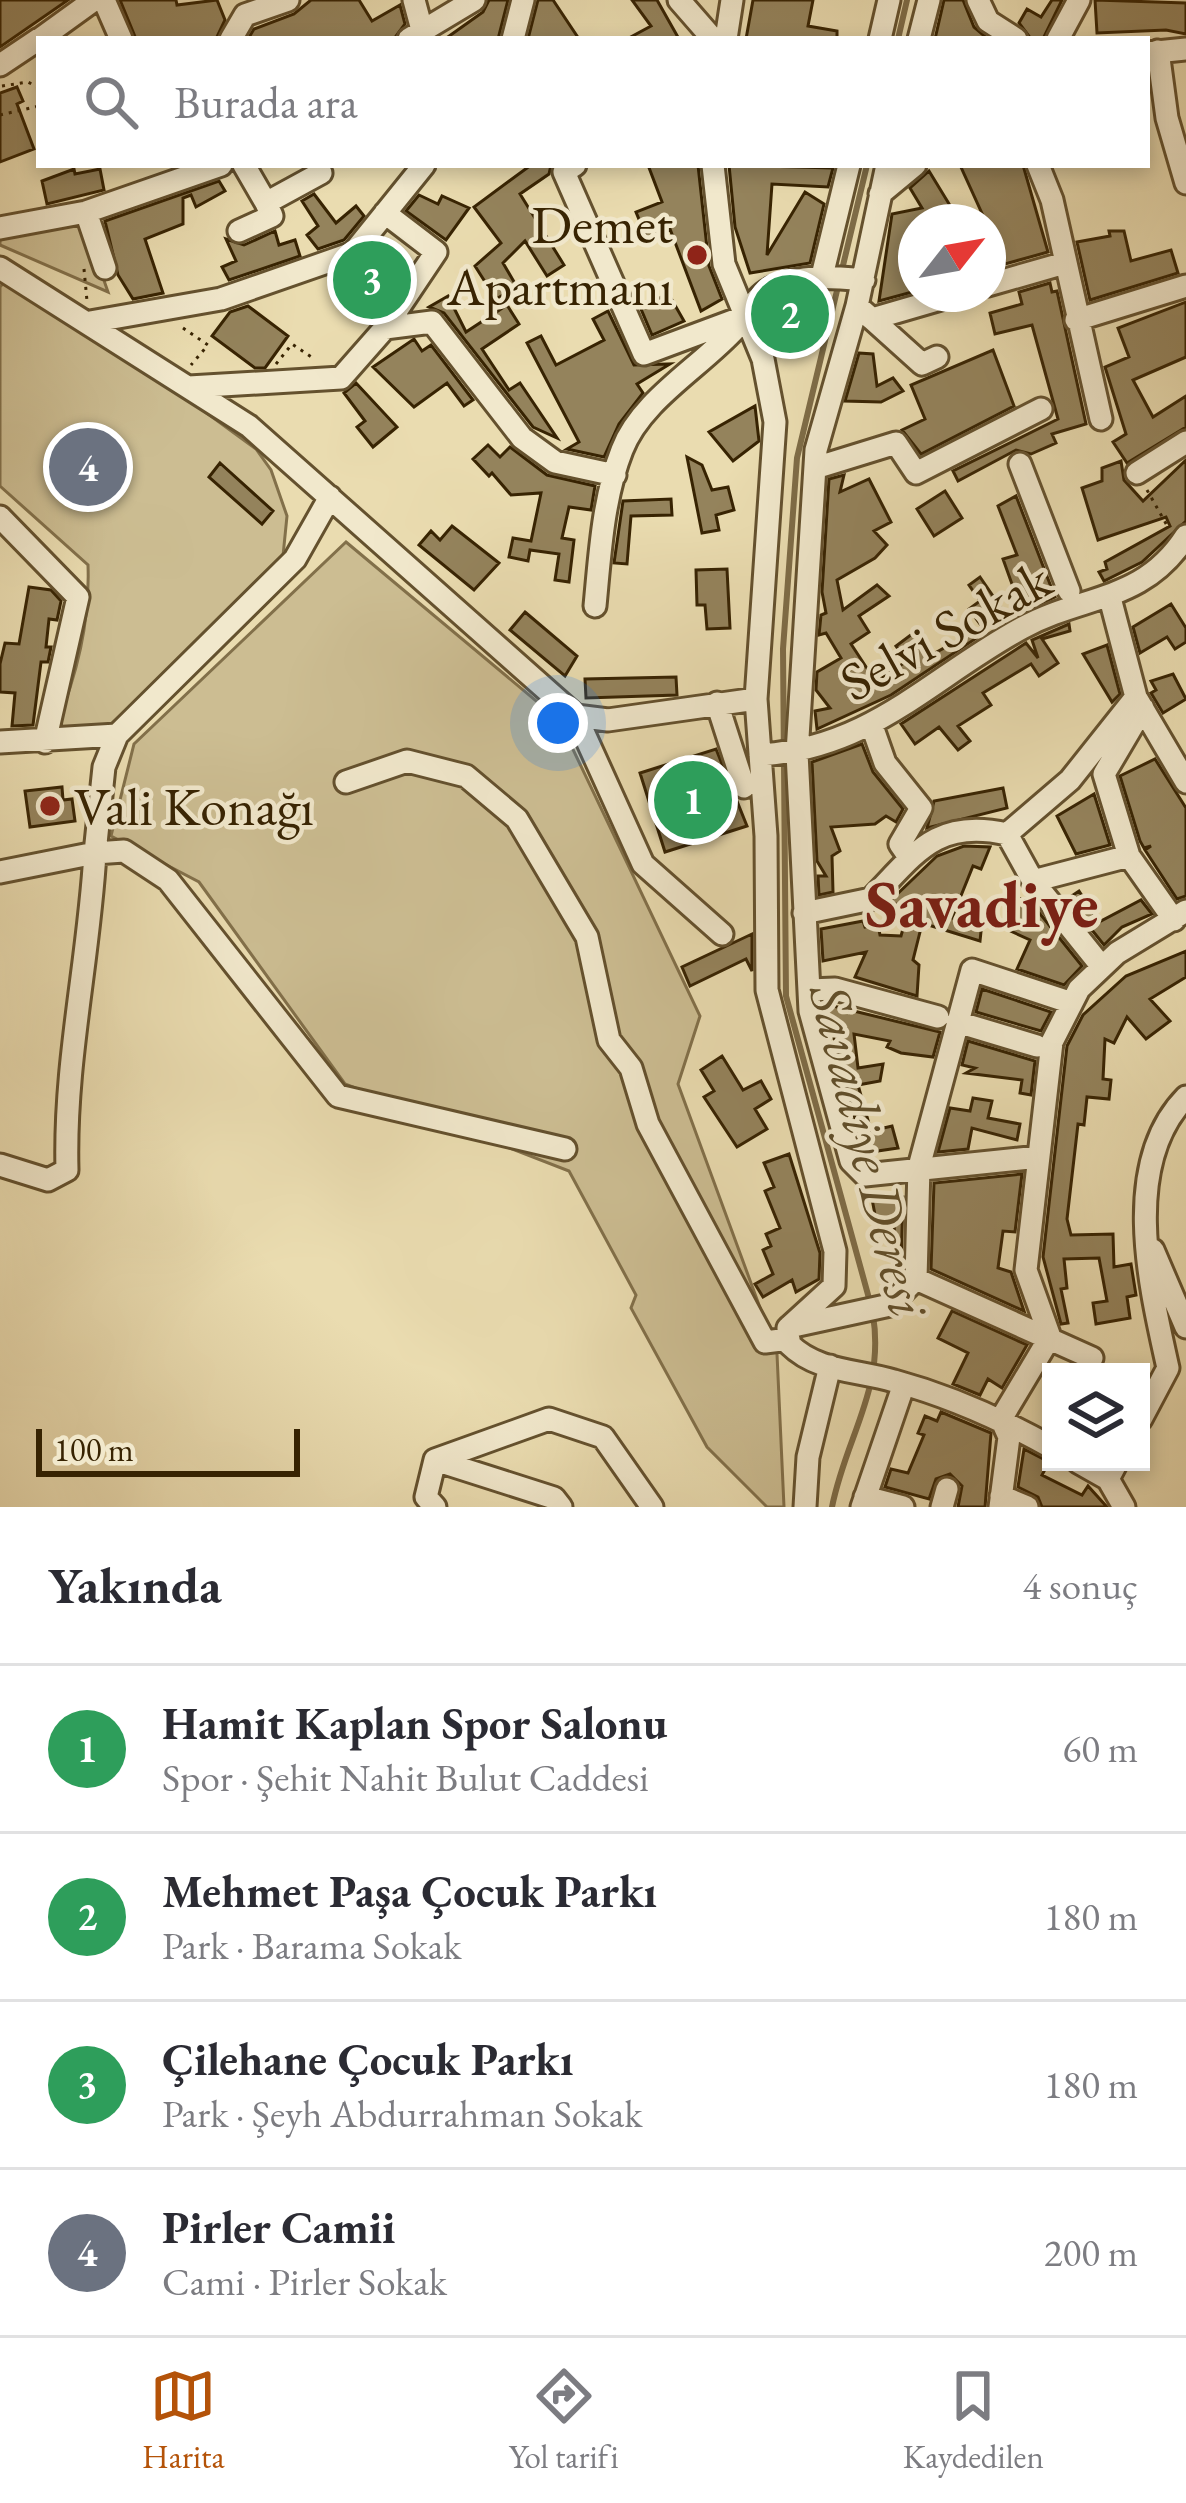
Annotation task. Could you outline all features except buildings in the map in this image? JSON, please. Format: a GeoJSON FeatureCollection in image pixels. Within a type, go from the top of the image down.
{"type":"FeatureCollection","features":[{"type":"Feature","properties":{"kind":"street"},"geometry":{"type":"LineString","coordinates":[[43,36],[94,0]]}},
{"type":"Feature","properties":{"kind":"street"},"geometry":{"type":"LineString","coordinates":[[104,0],[120,36]]}},
{"type":"Feature","properties":{"kind":"street"},"geometry":{"type":"LineString","coordinates":[[233,36],[245,15],[288,0]]}},
{"type":"Feature","properties":{"kind":"street"},"geometry":{"type":"LineString","coordinates":[[414,0],[415,34],[473,0]]}},
{"type":"Feature","properties":{"kind":"street"},"geometry":{"type":"LineString","coordinates":[[514,34],[523,0]]}},
{"type":"Feature","properties":{"kind":"street"},"geometry":{"type":"LineString","coordinates":[[679,0],[710,36]]}},
{"type":"Feature","properties":{"kind":"street"},"geometry":{"type":"LineString","coordinates":[[726,36],[732,0]]}},
{"type":"Feature","properties":{"kind":"street"},"geometry":{"type":"LineString","coordinates":[[881,36],[890,0]]}},
{"type":"Feature","properties":{"kind":"street"},"geometry":{"type":"LineString","coordinates":[[920,36],[929,0]]}},
{"type":"Feature","properties":{"kind":"street"},"geometry":{"type":"LineString","coordinates":[[978,0],[988,21],[1011,36]]}},
{"type":"Feature","properties":{"kind":"street"},"geometry":{"type":"LineString","coordinates":[[1067,36],[1079,0]]}},
{"type":"Feature","properties":{"kind":"street"},"geometry":{"type":"LineString","coordinates":[[0,65],[36,41]]}},
{"type":"Feature","properties":{"kind":"street"},"geometry":{"type":"LineString","coordinates":[[1186,49],[1152,52],[1178,126],[1186,183]]}},
{"type":"Feature","properties":{"kind":"street"},"geometry":{"type":"LineString","coordinates":[[0,228],[86,212],[212,168]]}},
{"type":"Feature","properties":{"kind":"street"},"geometry":{"type":"LineString","coordinates":[[239,231],[272,216],[246,168]]}},
{"type":"Feature","properties":{"kind":"street"},"geometry":{"type":"LineString","coordinates":[[90,322],[221,299],[352,253],[422,168]]}},
{"type":"Feature","properties":{"kind":"street"},"geometry":{"type":"LineString","coordinates":[[570,168],[564,172],[644,354],[692,332],[746,316]]}},
{"type":"Feature","properties":{"kind":"street"},"geometry":{"type":"LineString","coordinates":[[713,168],[724,264],[763,358],[775,422],[757,699],[767,990],[835,1251],[834,1286],[788,1333]]}},
{"type":"Feature","properties":{"kind":"street"},"geometry":{"type":"LineString","coordinates":[[822,275],[848,168]]}},
{"type":"Feature","properties":{"kind":"street"},"geometry":{"type":"LineString","coordinates":[[885,168],[860,280],[865,313],[815,468],[797,753],[809,990],[818,1050],[851,1161],[865,1175],[1039,1157]]}},
{"type":"Feature","properties":{"kind":"street"},"geometry":{"type":"LineString","coordinates":[[879,194],[911,168]]}},
{"type":"Feature","properties":{"kind":"street"},"geometry":{"type":"LineString","coordinates":[[1039,168],[1101,418]]}},
{"type":"Feature","properties":{"kind":"street"},"geometry":{"type":"LineString","coordinates":[[266,203],[321,172]]}},
{"type":"Feature","properties":{"kind":"street"},"geometry":{"type":"LineString","coordinates":[[184,384],[336,378],[385,328],[436,252],[388,209]]}},
{"type":"Feature","properties":{"kind":"street"},"geometry":{"type":"LineString","coordinates":[[86,212],[105,268]]}},
{"type":"Feature","properties":{"kind":"street"},"geometry":{"type":"LineString","coordinates":[[1006,280],[1065,263]]}},
{"type":"Feature","properties":{"kind":"street"},"geometry":{"type":"LineString","coordinates":[[0,268],[249,426],[576,716],[643,864],[722,934]]}},
{"type":"Feature","properties":{"kind":"street"},"geometry":{"type":"LineString","coordinates":[[595,606],[602,532],[615,475],[623,447],[648,411],[746,316],[756,297],[777,286],[822,275],[860,280]]}},
{"type":"Feature","properties":{"kind":"street"},"geometry":{"type":"LineString","coordinates":[[1076,320],[1186,286]]}},
{"type":"Feature","properties":{"kind":"street"},"geometry":{"type":"LineString","coordinates":[[865,313],[898,306]]}},
{"type":"Feature","properties":{"kind":"street"},"geometry":{"type":"LineString","coordinates":[[865,313],[922,364],[938,357]]}},
{"type":"Feature","properties":{"kind":"street"},"geometry":{"type":"LineString","coordinates":[[385,328],[432,322],[522,438],[555,462],[615,475]]}},
{"type":"Feature","properties":{"kind":"street"},"geometry":{"type":"LineString","coordinates":[[815,468],[896,443],[916,473],[1041,409]]}},
{"type":"Feature","properties":{"kind":"street"},"geometry":{"type":"LineString","coordinates":[[1137,473],[1186,442]]}},
{"type":"Feature","properties":{"kind":"street"},"geometry":{"type":"LineString","coordinates":[[1020,464],[1069,591]]}},
{"type":"Feature","properties":{"kind":"street"},"geometry":{"type":"LineString","coordinates":[[0,1166],[47,1180],[67,1170],[71,1038],[91,914],[104,767],[117,736],[295,559],[330,497]]}},
{"type":"Feature","properties":{"kind":"street"},"geometry":{"type":"LineString","coordinates":[[0,517],[78,597],[45,742]]}},
{"type":"Feature","properties":{"kind":"street","name":"Selvi Sokak"},"geometry":{"type":"LineString","coordinates":[[760,755],[797,753],[872,726],[1018,629],[1147,581],[1183,541]]}},
{"type":"Feature","properties":{"kind":"street"},"geometry":{"type":"LineString","coordinates":[[1110,598],[1139,702],[1186,782]]}},
{"type":"Feature","properties":{"kind":"street"},"geometry":{"type":"LineString","coordinates":[[576,716],[608,720],[757,699]]}},
{"type":"Feature","properties":{"kind":"street"},"geometry":{"type":"LineString","coordinates":[[1006,835],[1070,780],[1139,702]]}},
{"type":"Feature","properties":{"kind":"street"},"geometry":{"type":"LineString","coordinates":[[1050,1337],[1026,1270],[1052,1042],[1072,1003],[1102,968],[1180,915],[1130,856],[1104,774],[1139,702]]}},
{"type":"Feature","properties":{"kind":"street"},"geometry":{"type":"LineString","coordinates":[[716,703],[744,787]]}},
{"type":"Feature","properties":{"kind":"street"},"geometry":{"type":"LineString","coordinates":[[872,726],[885,763],[920,808],[900,844],[908,857]]}},
{"type":"Feature","properties":{"kind":"street"},"geometry":{"type":"LineString","coordinates":[[0,742],[117,736]]}},
{"type":"Feature","properties":{"kind":"street"},"geometry":{"type":"LineString","coordinates":[[346,782],[407,761],[466,776],[517,819],[587,937],[609,1040],[631,1068],[648,1124],[765,1342],[890,1305],[916,1279],[919,1167],[947,1019],[972,970],[1072,1003]]}},
{"type":"Feature","properties":{"kind":"street"},"geometry":{"type":"LineString","coordinates":[[804,914],[871,899],[908,857],[954,831],[982,829],[1006,835],[1034,881],[1102,968]]}},
{"type":"Feature","properties":{"kind":"street"},"geometry":{"type":"LineString","coordinates":[[0,872],[124,851],[168,880],[338,1096],[565,1150]]}},
{"type":"Feature","properties":{"kind":"street"},"geometry":{"type":"LineString","coordinates":[[1034,881],[1130,856]]}},
{"type":"Feature","properties":{"kind":"street"},"geometry":{"type":"LineString","coordinates":[[809,990],[835,989],[1037,1046]]}},
{"type":"Feature","properties":{"kind":"street"},"geometry":{"type":"LineString","coordinates":[[789,1063],[818,1050]]}},
{"type":"Feature","properties":{"kind":"street"},"geometry":{"type":"LineString","coordinates":[[1150,1402],[1168,1369],[1147,1270],[1150,1181],[1165,1118],[1186,1097]]}},
{"type":"Feature","properties":{"kind":"street"},"geometry":{"type":"LineString","coordinates":[[1148,1236],[1186,1327]]}},
{"type":"Feature","properties":{"kind":"street"},"geometry":{"type":"LineString","coordinates":[[916,1279],[1092,1358]]}},
{"type":"Feature","properties":{"kind":"street"},"geometry":{"type":"LineString","coordinates":[[788,1333],[806,1361],[898,1382],[1001,1419],[1042,1442]]}},
{"type":"Feature","properties":{"kind":"street"},"geometry":{"type":"LineString","coordinates":[[1001,1419],[1050,1337]]}},
{"type":"Feature","properties":{"kind":"street"},"geometry":{"type":"LineString","coordinates":[[805,1507],[808,1457],[830,1366]]}},
{"type":"Feature","properties":{"kind":"street"},"geometry":{"type":"LineString","coordinates":[[898,1382],[863,1502],[903,1507]]}},
{"type":"Feature","properties":{"kind":"street"},"geometry":{"type":"LineString","coordinates":[[435,1460],[549,1419],[603,1437],[652,1507]]}},
{"type":"Feature","properties":{"kind":"street"},"geometry":{"type":"LineString","coordinates":[[1001,1419],[1009,1437],[1001,1501],[1027,1507]]}},
{"type":"Feature","properties":{"kind":"street"},"geometry":{"type":"LineString","coordinates":[[435,1460],[426,1497],[435,1507]]}},
{"type":"Feature","properties":{"kind":"street"},"geometry":{"type":"LineString","coordinates":[[435,1460],[554,1498],[561,1507]]}},
{"type":"Feature","properties":{"kind":"street"},"geometry":{"type":"LineString","coordinates":[[1113,1471],[1124,1507]]}},
{"type":"Feature","properties":{"kind":"path"},"geometry":{"type":"LineString","coordinates":[[0,85],[28,82],[36,86]]}},
{"type":"Feature","properties":{"kind":"path"},"geometry":{"type":"LineString","coordinates":[[0,115],[36,107]]}},
{"type":"Feature","properties":{"kind":"path"},"geometry":{"type":"LineString","coordinates":[[177,323],[208,345],[184,384]]}},
{"type":"Feature","properties":{"kind":"path"},"geometry":{"type":"LineString","coordinates":[[271,370],[292,344],[336,378]]}},
{"type":"Feature","properties":{"kind":"path"},"geometry":{"type":"LineString","coordinates":[[1137,473],[1183,541]]}},
{"type":"Feature","properties":{"kind":"shaded area"},"geometry":{"type":"Polygon","coordinates":[[[82,217],[108,292],[0,245],[0,232],[82,217]]]}},
{"type":"Feature","properties":{"kind":"shaded area"},"geometry":{"type":"Polygon","coordinates":[[[375,253],[399,283],[369,307],[345,277],[375,253]]]}},
{"type":"Feature","properties":{"kind":"shaded area"},"geometry":{"type":"Polygon","coordinates":[[[5,281],[141,365],[256,449],[271,470],[287,516],[283,556],[249,597],[111,724],[83,735],[55,729],[80,648],[88,565],[0,486],[0,287],[5,281]]]}},
{"type":"Feature","properties":{"kind":"shaded area"},"geometry":{"type":"Polygon","coordinates":[[[817,290],[807,343],[776,346],[765,303],[817,290]]]}},
{"type":"Feature","properties":{"kind":"shaded area"},"geometry":{"type":"Polygon","coordinates":[[[346,542],[559,720],[700,1016],[678,1084],[777,1354],[784,1507],[767,1507],[707,1447],[631,1308],[636,1295],[569,1171],[345,1084],[199,882],[111,836],[134,744],[346,542]]]}},
{"type":"Feature","properties":{"kind":"waterway","name":"Savadiye Deresi"},"geometry":{"type":"LineString","coordinates":[[899,36],[907,0]]}},
{"type":"Feature","properties":{"kind":"waterway","name":"Savadiye Deresi"},"geometry":{"type":"LineString","coordinates":[[866,168],[797,458],[783,649],[786,996],[870,1302]]}},
{"type":"Feature","properties":{"kind":"waterway","name":"Savadiye Deresi"},"geometry":{"type":"LineString","coordinates":[[832,1507],[874,1367],[873,1315]]}},
{"type":"Feature","properties":{"kind":"place","name":"Demet Apartmanı"},"geometry":{"type":"Point","coordinates":[697,255]}},
{"type":"Feature","properties":{"kind":"place","name":"Çilehane Çocuk Parkı"},"geometry":{"type":"Point","coordinates":[372,280]}},
{"type":"Feature","properties":{"kind":"place","name":"Mehmet Paşa Çocuk Parkı"},"geometry":{"type":"Point","coordinates":[790,314]}},
{"type":"Feature","properties":{"kind":"place","name":"Pirler Camii"},"geometry":{"type":"Point","coordinates":[88,467]}},
{"type":"Feature","properties":{"kind":"place","name":"Hamit Kaplan Spor Salonu"},"geometry":{"type":"Point","coordinates":[693,800]}},
{"type":"Feature","properties":{"kind":"place","name":"Vali Konağı"},"geometry":{"type":"Point","coordinates":[50,806]}},
{"type":"Feature","properties":{"kind":"district","name":"Savadiye"},"geometry":{"type":"Point","coordinates":[982,904]}}]}
